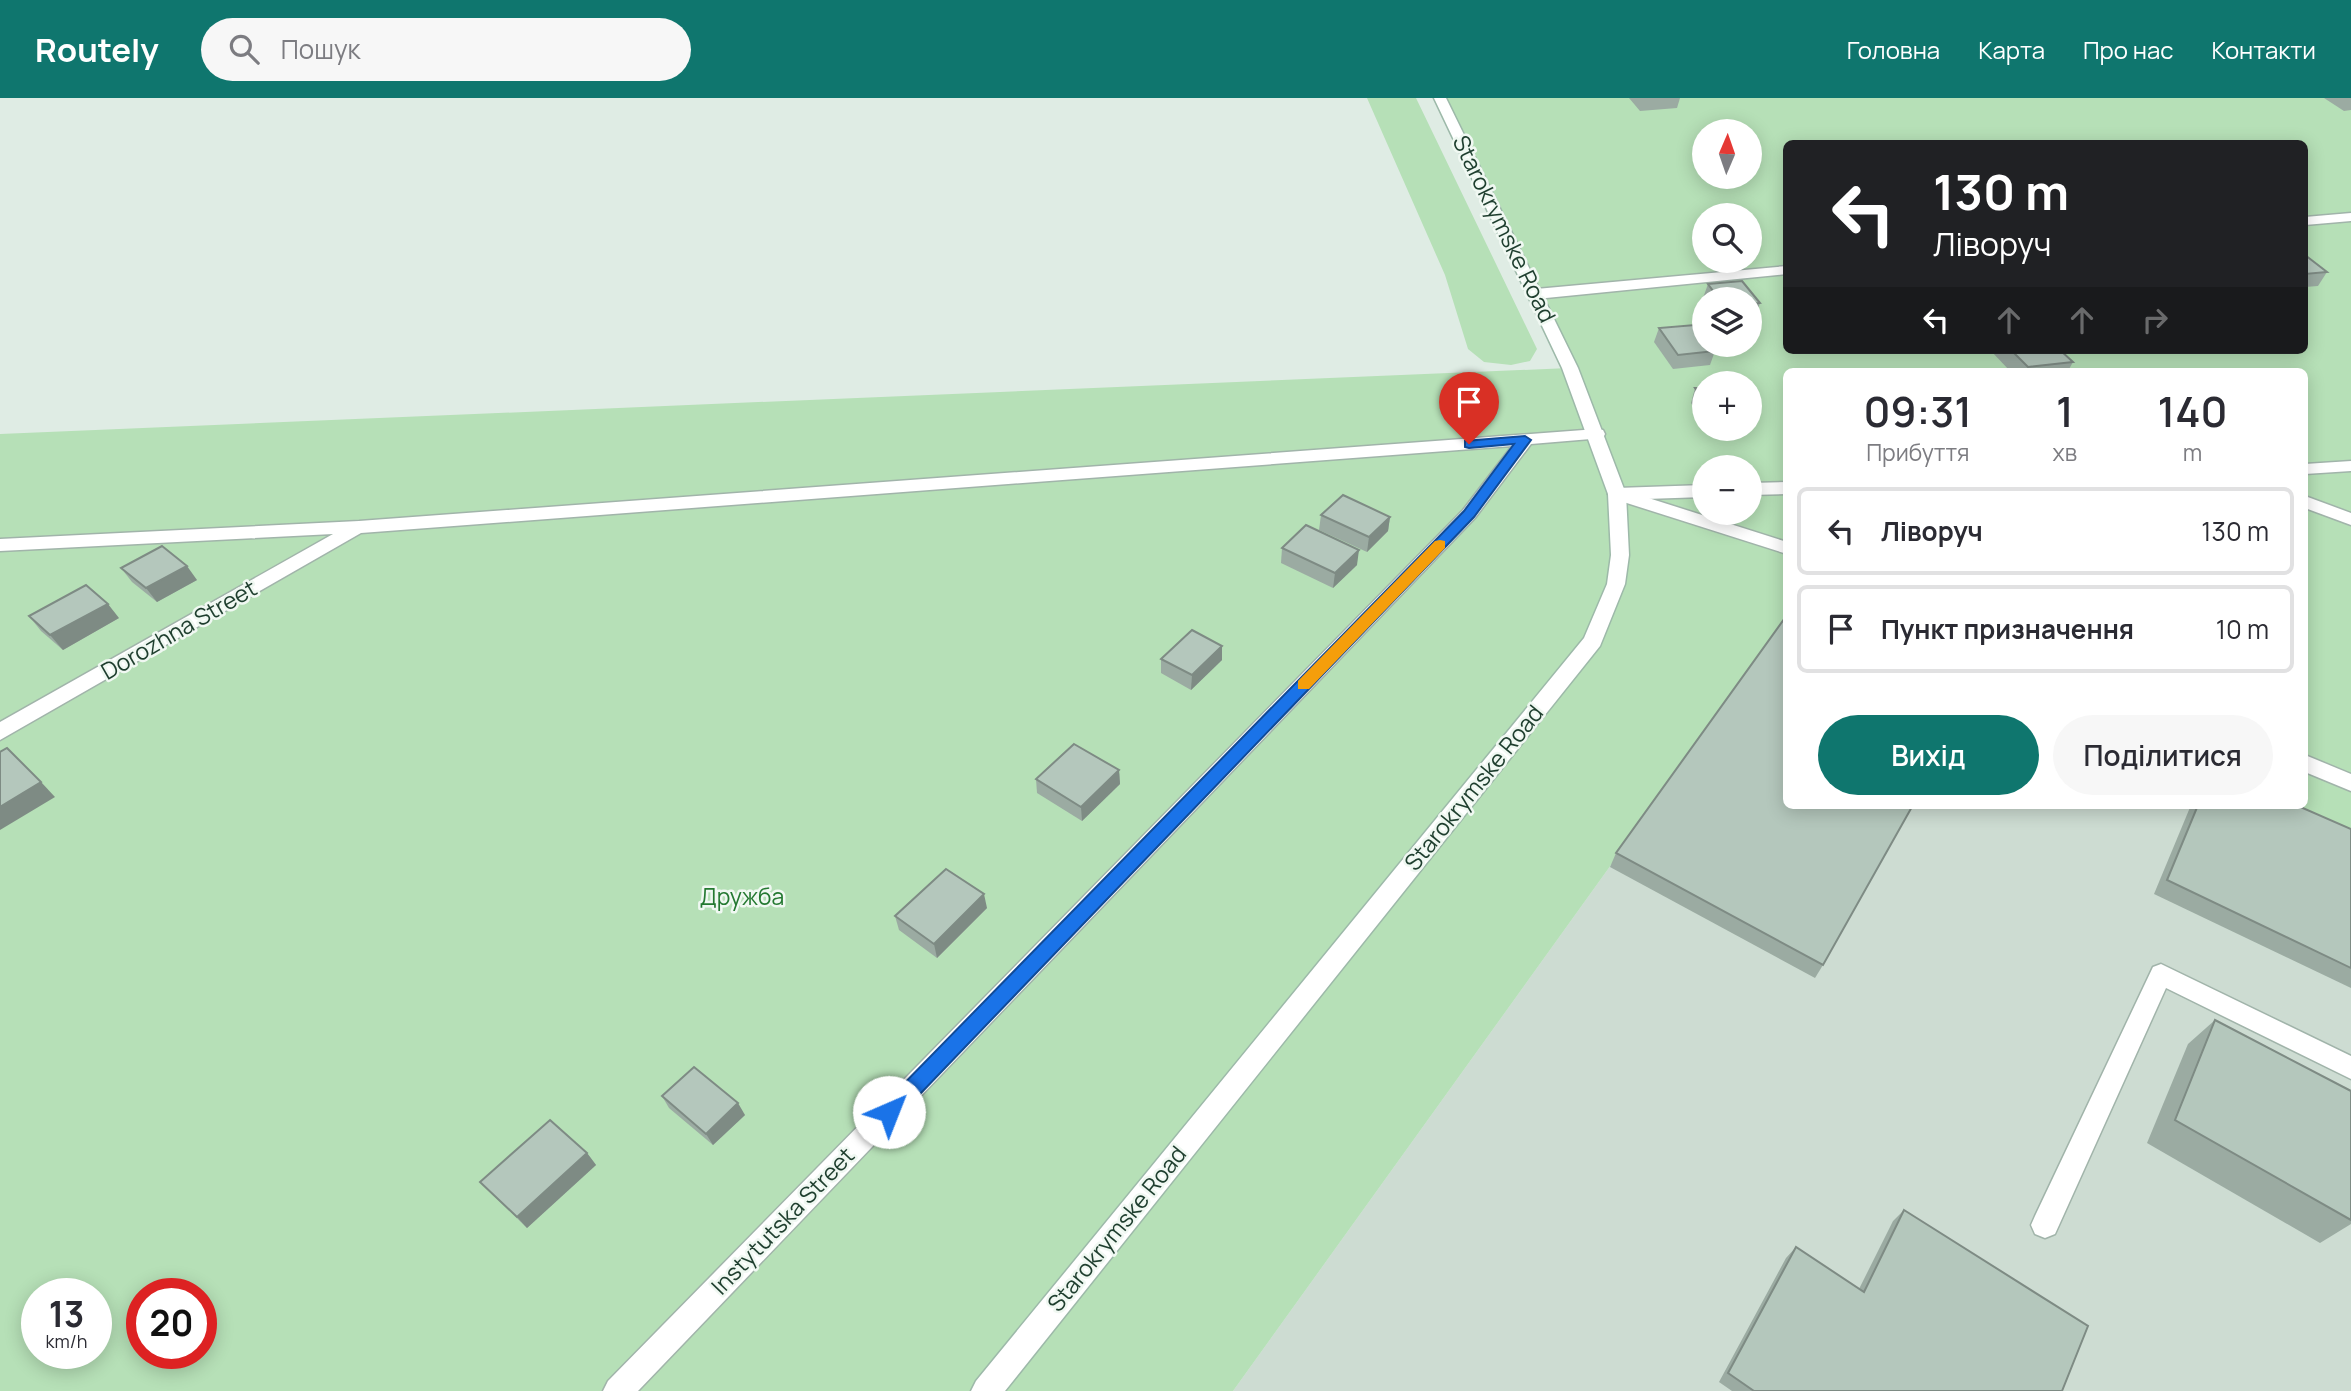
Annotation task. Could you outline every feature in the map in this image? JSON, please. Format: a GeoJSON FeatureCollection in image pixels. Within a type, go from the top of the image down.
{"type":"FeatureCollection","features":[{"type":"Feature","properties":{"kind":"street","name":"Starokrymske Road"},"geometry":{"type":"LineString","coordinates":[[986,1391],[1593,641],[1616,584],[1620,545],[1617,494],[1597,434],[1536,294],[1440,98]]}},
{"type":"Feature","properties":{"kind":"street"},"geometry":{"type":"LineString","coordinates":[[2308,221],[2351,217]]}},
{"type":"Feature","properties":{"kind":"street"},"geometry":{"type":"LineString","coordinates":[[1536,294],[1783,270]]}},
{"type":"Feature","properties":{"kind":"street"},"geometry":{"type":"LineString","coordinates":[[0,545],[359,527],[1597,434]]}},
{"type":"Feature","properties":{"kind":"street","name":"Instytutska Street"},"geometry":{"type":"LineString","coordinates":[[618,1391],[1469,514],[1525,440]]}},
{"type":"Feature","properties":{"kind":"street"},"geometry":{"type":"LineString","coordinates":[[2308,469],[2351,466]]}},
{"type":"Feature","properties":{"kind":"street"},"geometry":{"type":"LineString","coordinates":[[1762,489],[1783,488]]}},
{"type":"Feature","properties":{"kind":"street"},"geometry":{"type":"LineString","coordinates":[[1617,494],[1692,491]]}},
{"type":"Feature","properties":{"kind":"street"},"geometry":{"type":"LineString","coordinates":[[1617,494],[1783,547]]}},
{"type":"Feature","properties":{"kind":"street"},"geometry":{"type":"LineString","coordinates":[[2308,503],[2351,519]]}},
{"type":"Feature","properties":{"kind":"street","name":"Dorozhna Street"},"geometry":{"type":"LineString","coordinates":[[0,732],[359,527]]}},
{"type":"Feature","properties":{"kind":"street"},"geometry":{"type":"LineString","coordinates":[[2308,764],[2351,783]]}},
{"type":"Feature","properties":{"kind":"street"},"geometry":{"type":"LineString","coordinates":[[2045,1225],[2161,974],[2351,1068]]}},
{"type":"Feature","properties":{"kind":"shaded area"},"geometry":{"type":"Polygon","coordinates":[[[1783,626],[1783,809],[2260,809],[2351,849],[2351,1391],[1233,1391],[1783,626]]]}},
{"type":"Feature","properties":{"kind":"green space"},"geometry":{"type":"Polygon","coordinates":[[[1367,98],[1416,98],[1537,349],[1530,361],[1511,365],[1484,362],[1468,349],[1445,275],[1367,98]]]}},
{"type":"Feature","properties":{"kind":"green space","name":"Дружба"},"geometry":{"type":"Polygon","coordinates":[[[1440,98],[2351,98],[2351,849],[2260,809],[2308,809],[2308,368],[1783,368],[1783,626],[1233,1391],[0,1391],[0,434],[1569,368],[1440,98]]]}},
{"type":"Feature","properties":{"kind":"building"},"geometry":{"type":"Polygon","coordinates":[[[2308,257],[2327,272],[2308,274],[2308,257]]]}},
{"type":"Feature","properties":{"kind":"building"},"geometry":{"type":"Polygon","coordinates":[[[1742,281],[1747,287],[1710,287],[1708,284],[1742,281]]]}},
{"type":"Feature","properties":{"kind":"building"},"geometry":{"type":"Polygon","coordinates":[[[1692,325],[1692,353],[1678,355],[1659,328],[1692,325]]]}},
{"type":"Feature","properties":{"kind":"building"},"geometry":{"type":"Polygon","coordinates":[[[2015,354],[2064,354],[2073,362],[2028,367],[2015,354]]]}},
{"type":"Feature","properties":{"kind":"building"},"geometry":{"type":"Polygon","coordinates":[[[1343,495],[1390,517],[1369,537],[1321,515],[1343,495]]]}},
{"type":"Feature","properties":{"kind":"building"},"geometry":{"type":"Polygon","coordinates":[[[1306,525],[1359,550],[1335,573],[1282,548],[1306,525]]]}},
{"type":"Feature","properties":{"kind":"building"},"geometry":{"type":"Polygon","coordinates":[[[162,546],[187,566],[146,588],[121,568],[162,546]]]}},
{"type":"Feature","properties":{"kind":"building"},"geometry":{"type":"Polygon","coordinates":[[[86,585],[108,604],[50,635],[29,616],[86,585]]]}},
{"type":"Feature","properties":{"kind":"building"},"geometry":{"type":"Polygon","coordinates":[[[1783,621],[1783,809],[1911,809],[1823,965],[1616,853],[1783,621]]]}},
{"type":"Feature","properties":{"kind":"building"},"geometry":{"type":"Polygon","coordinates":[[[1192,630],[1222,646],[1192,675],[1161,659],[1192,630]]]}},
{"type":"Feature","properties":{"kind":"building"},"geometry":{"type":"Polygon","coordinates":[[[1074,744],[1119,770],[1081,807],[1036,779],[1074,744]]]}},
{"type":"Feature","properties":{"kind":"building"},"geometry":{"type":"Polygon","coordinates":[[[7,748],[41,782],[0,807],[0,752],[7,748]]]}},
{"type":"Feature","properties":{"kind":"building"},"geometry":{"type":"Polygon","coordinates":[[[2196,809],[2305,809],[2351,829],[2351,968],[2167,880],[2196,809]]]}},
{"type":"Feature","properties":{"kind":"building"},"geometry":{"type":"Polygon","coordinates":[[[946,869],[984,894],[934,944],[895,916],[946,869]]]}},
{"type":"Feature","properties":{"kind":"building"},"geometry":{"type":"Polygon","coordinates":[[[2215,1020],[2351,1091],[2351,1220],[2175,1120],[2215,1020]]]}},
{"type":"Feature","properties":{"kind":"building"},"geometry":{"type":"Polygon","coordinates":[[[694,1067],[738,1103],[706,1134],[662,1096],[694,1067]]]}},
{"type":"Feature","properties":{"kind":"building"},"geometry":{"type":"Polygon","coordinates":[[[550,1120],[587,1153],[517,1217],[480,1182],[550,1120]]]}},
{"type":"Feature","properties":{"kind":"building"},"geometry":{"type":"Polygon","coordinates":[[[1904,1210],[2088,1326],[2062,1391],[1754,1391],[1728,1373],[1796,1247],[1864,1292],[1904,1210]]]}},
{"type":"Feature","properties":{"kind":"slow traffic"},"geometry":{"type":"LineString","coordinates":[[1303,685],[1440,544]]}},
{"type":"Feature","properties":{"kind":"route"},"geometry":{"type":"LineString","coordinates":[[889,1112],[1469,514],[1525,440],[1469,444]]}}]}
